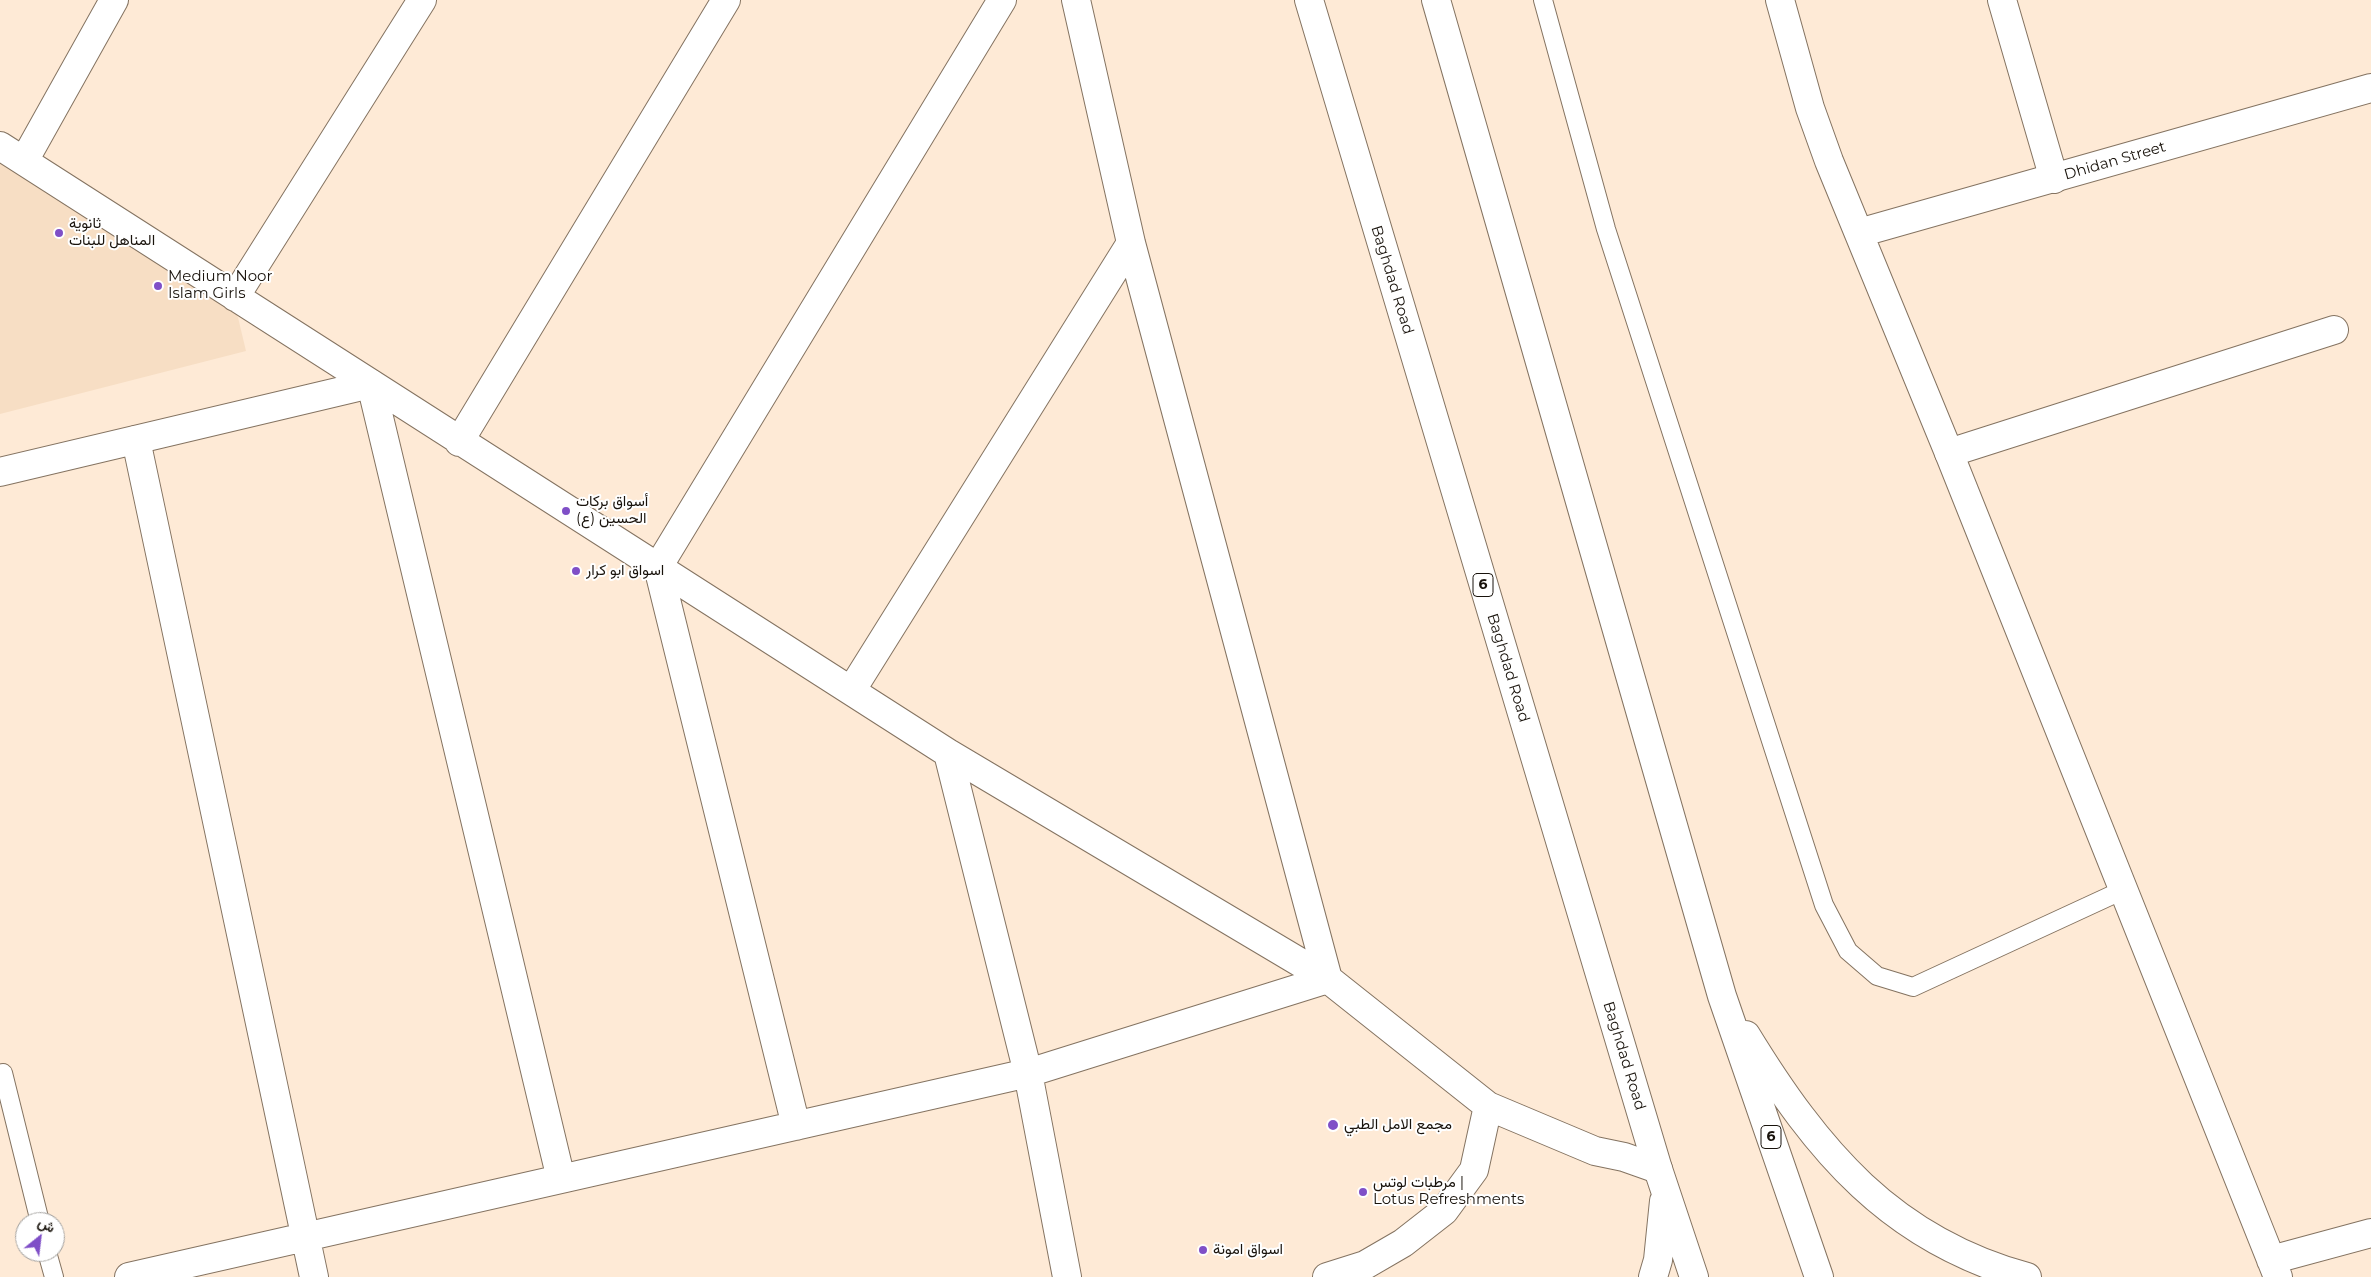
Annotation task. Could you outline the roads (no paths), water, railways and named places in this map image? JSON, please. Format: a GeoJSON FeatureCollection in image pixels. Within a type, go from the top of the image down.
{"type":"FeatureCollection","features":[{"type":"Feature","properties":{"kind":"main road"},"geometry":{"type":"LineString","coordinates":[[24,161],[114,0]]}},
{"type":"Feature","properties":{"kind":"main road"},"geometry":{"type":"LineString","coordinates":[[235,297],[422,0]]}},
{"type":"Feature","properties":{"kind":"main road"},"geometry":{"type":"LineString","coordinates":[[459,442],[726,0]]}},
{"type":"Feature","properties":{"kind":"main road"},"geometry":{"type":"LineString","coordinates":[[796,1126],[658,567],[1002,0]]}},
{"type":"Feature","properties":{"kind":"main road"},"geometry":{"type":"LineString","coordinates":[[1076,0],[1131,243],[1328,979]]}},
{"type":"Feature","properties":{"kind":"main road","name":"Baghdad Road"},"geometry":{"type":"LineString","coordinates":[[1309,0],[1661,1178],[1694,1277]]}},
{"type":"Feature","properties":{"kind":"main road","name":"6"},"geometry":{"type":"LineString","coordinates":[[1436,0],[1722,996],[1819,1277]]}},
{"type":"Feature","properties":{"kind":"main road"},"geometry":{"type":"LineString","coordinates":[[1780,0],[1810,108],[1859,234],[1949,454],[2274,1269],[2371,1234]]}},
{"type":"Feature","properties":{"kind":"main road"},"geometry":{"type":"LineString","coordinates":[[2002,0],[2054,179]]}},
{"type":"Feature","properties":{"kind":"main road","name":"Dhidan Street"},"geometry":{"type":"LineString","coordinates":[[1859,234],[2371,88]]}},
{"type":"Feature","properties":{"kind":"main road"},"geometry":{"type":"LineString","coordinates":[[0,146],[459,442],[948,753],[1328,979],[1488,1106],[1595,1151],[1624,1157],[1661,1178],[1664,1216],[1653,1277]]}},
{"type":"Feature","properties":{"kind":"main road"},"geometry":{"type":"LineString","coordinates":[[851,691],[1131,243]]}},
{"type":"Feature","properties":{"kind":"main road"},"geometry":{"type":"LineString","coordinates":[[1949,454],[2334,330]]}},
{"type":"Feature","properties":{"kind":"main road"},"geometry":{"type":"LineString","coordinates":[[0,472],[371,384]]}},
{"type":"Feature","properties":{"kind":"main road"},"geometry":{"type":"LineString","coordinates":[[371,384],[561,1179]]}},
{"type":"Feature","properties":{"kind":"main road"},"geometry":{"type":"LineString","coordinates":[[136,440],[314,1277]]}},
{"type":"Feature","properties":{"kind":"main road"},"geometry":{"type":"LineString","coordinates":[[948,753],[1028,1073],[1067,1277]]}},
{"type":"Feature","properties":{"kind":"main road"},"geometry":{"type":"LineString","coordinates":[[129,1277],[1028,1073],[1328,979]]}},
{"type":"Feature","properties":{"kind":"main road"},"geometry":{"type":"LineString","coordinates":[[1722,996],[1802,1120],[1837,1163],[1879,1203],[1928,1236],[1981,1262],[2027,1277]]}},
{"type":"Feature","properties":{"kind":"main road"},"geometry":{"type":"LineString","coordinates":[[1327,1277],[1365,1265],[1404,1244],[1444,1211],[1474,1170],[1488,1106]]}},
{"type":"Feature","properties":{"kind":"lane"},"geometry":{"type":"LineString","coordinates":[[1542,0],[1606,229],[1824,905],[1848,951],[1877,976],[1913,987],[2123,890]]}},
{"type":"Feature","properties":{"kind":"lane"},"geometry":{"type":"LineString","coordinates":[[3,1073],[38,1212]]}},
{"type":"Feature","properties":{"kind":"lane"},"geometry":{"type":"LineString","coordinates":[[50,1262],[54,1277]]}},
{"type":"Feature","properties":{"kind":"place","name":"ثانوية المناهل للبنات"},"geometry":{"type":"Point","coordinates":[59,233]}},
{"type":"Feature","properties":{"kind":"place","name":"Medium Noor Islam Girls"},"geometry":{"type":"Point","coordinates":[158,286]}},
{"type":"Feature","properties":{"kind":"place","name":"أسواق بركات الحسين (ع)"},"geometry":{"type":"Point","coordinates":[566,511]}},
{"type":"Feature","properties":{"kind":"place","name":"اسواق ابو كرار"},"geometry":{"type":"Point","coordinates":[576,571]}},
{"type":"Feature","properties":{"kind":"place","name":"مجمع الامل الطبي"},"geometry":{"type":"Point","coordinates":[1333,1125]}},
{"type":"Feature","properties":{"kind":"place","name":"مرطبات لوتس | Lotus Refreshments"},"geometry":{"type":"Point","coordinates":[1363,1192]}},
{"type":"Feature","properties":{"kind":"place","name":"اسواق امونة"},"geometry":{"type":"Point","coordinates":[1203,1250]}}]}
